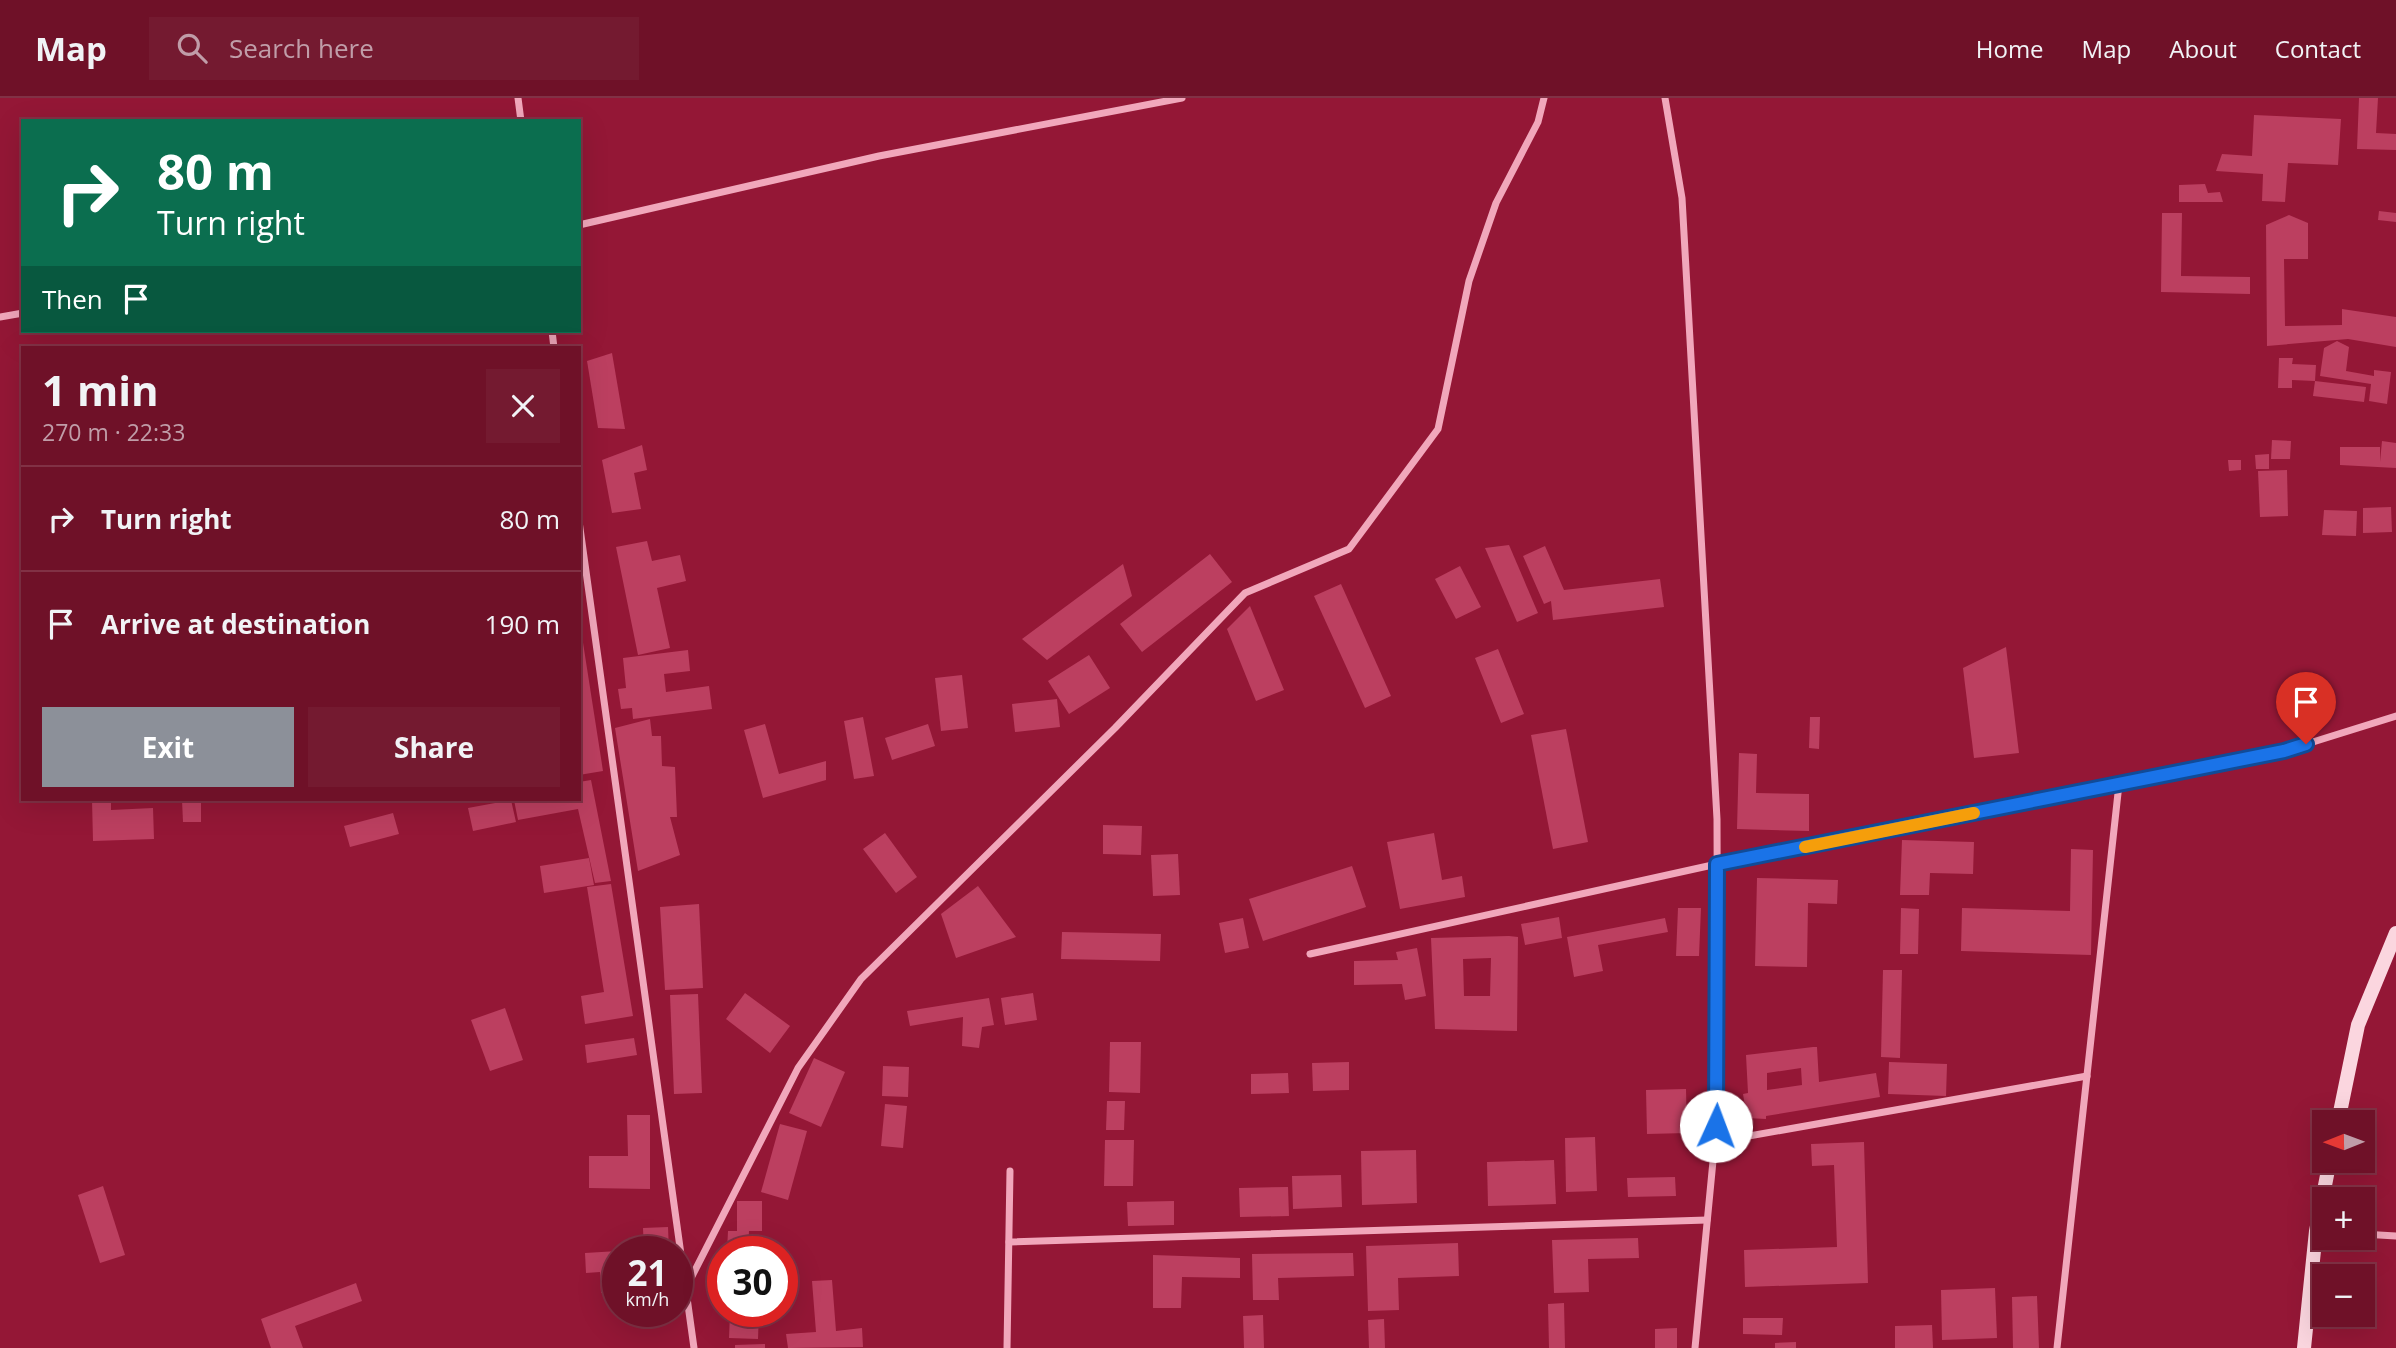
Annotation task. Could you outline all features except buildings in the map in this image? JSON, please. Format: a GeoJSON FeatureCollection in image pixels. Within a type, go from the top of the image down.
{"type":"FeatureCollection","features":[{"type":"Feature","properties":{"kind":"main road"},"geometry":{"type":"LineString","coordinates":[[2340,1110],[2358,1025],[2396,933]]}},
{"type":"Feature","properties":{"kind":"main road"},"geometry":{"type":"LineString","coordinates":[[2304,1348],[2317,1250]]}},
{"type":"Feature","properties":{"kind":"street"},"geometry":{"type":"LineString","coordinates":[[518,98],[521,119]]}},
{"type":"Feature","properties":{"kind":"street"},"geometry":{"type":"LineString","coordinates":[[581,225],[879,156],[1182,98]]}},
{"type":"Feature","properties":{"kind":"street"},"geometry":{"type":"LineString","coordinates":[[693,1274],[798,1068],[861,979],[1115,728],[1245,593],[1349,549],[1438,429],[1469,281],[1496,203],[1538,122],[1544,98]]}},
{"type":"Feature","properties":{"kind":"street"},"geometry":{"type":"LineString","coordinates":[[1665,98],[1682,198],[1717,864],[1718,1109],[1695,1348]]}},
{"type":"Feature","properties":{"kind":"street"},"geometry":{"type":"LineString","coordinates":[[0,317],[21,313]]}},
{"type":"Feature","properties":{"kind":"street"},"geometry":{"type":"LineString","coordinates":[[581,535],[679,1236]]}},
{"type":"Feature","properties":{"kind":"street"},"geometry":{"type":"LineString","coordinates":[[1310,954],[1717,864],[2284,751],[2396,716]]}},
{"type":"Feature","properties":{"kind":"street"},"geometry":{"type":"LineString","coordinates":[[2057,1348],[2119,784]]}},
{"type":"Feature","properties":{"kind":"street"},"geometry":{"type":"LineString","coordinates":[[1715,1142],[2087,1076]]}},
{"type":"Feature","properties":{"kind":"street"},"geometry":{"type":"LineString","coordinates":[[1007,1348],[1010,1171]]}},
{"type":"Feature","properties":{"kind":"street"},"geometry":{"type":"LineString","coordinates":[[1009,1242],[1707,1220]]}},
{"type":"Feature","properties":{"kind":"street"},"geometry":{"type":"LineString","coordinates":[[2375,1235],[2396,1236]]}},
{"type":"Feature","properties":{"kind":"street"},"geometry":{"type":"LineString","coordinates":[[691,1327],[694,1348]]}},
{"type":"Feature","properties":{"kind":"slow traffic"},"geometry":{"type":"LineString","coordinates":[[1805,847],[1974,813]]}},
{"type":"Feature","properties":{"kind":"route"},"geometry":{"type":"LineString","coordinates":[[1716,1126],[1717,864],[2284,751],[2306,744]]}}]}
